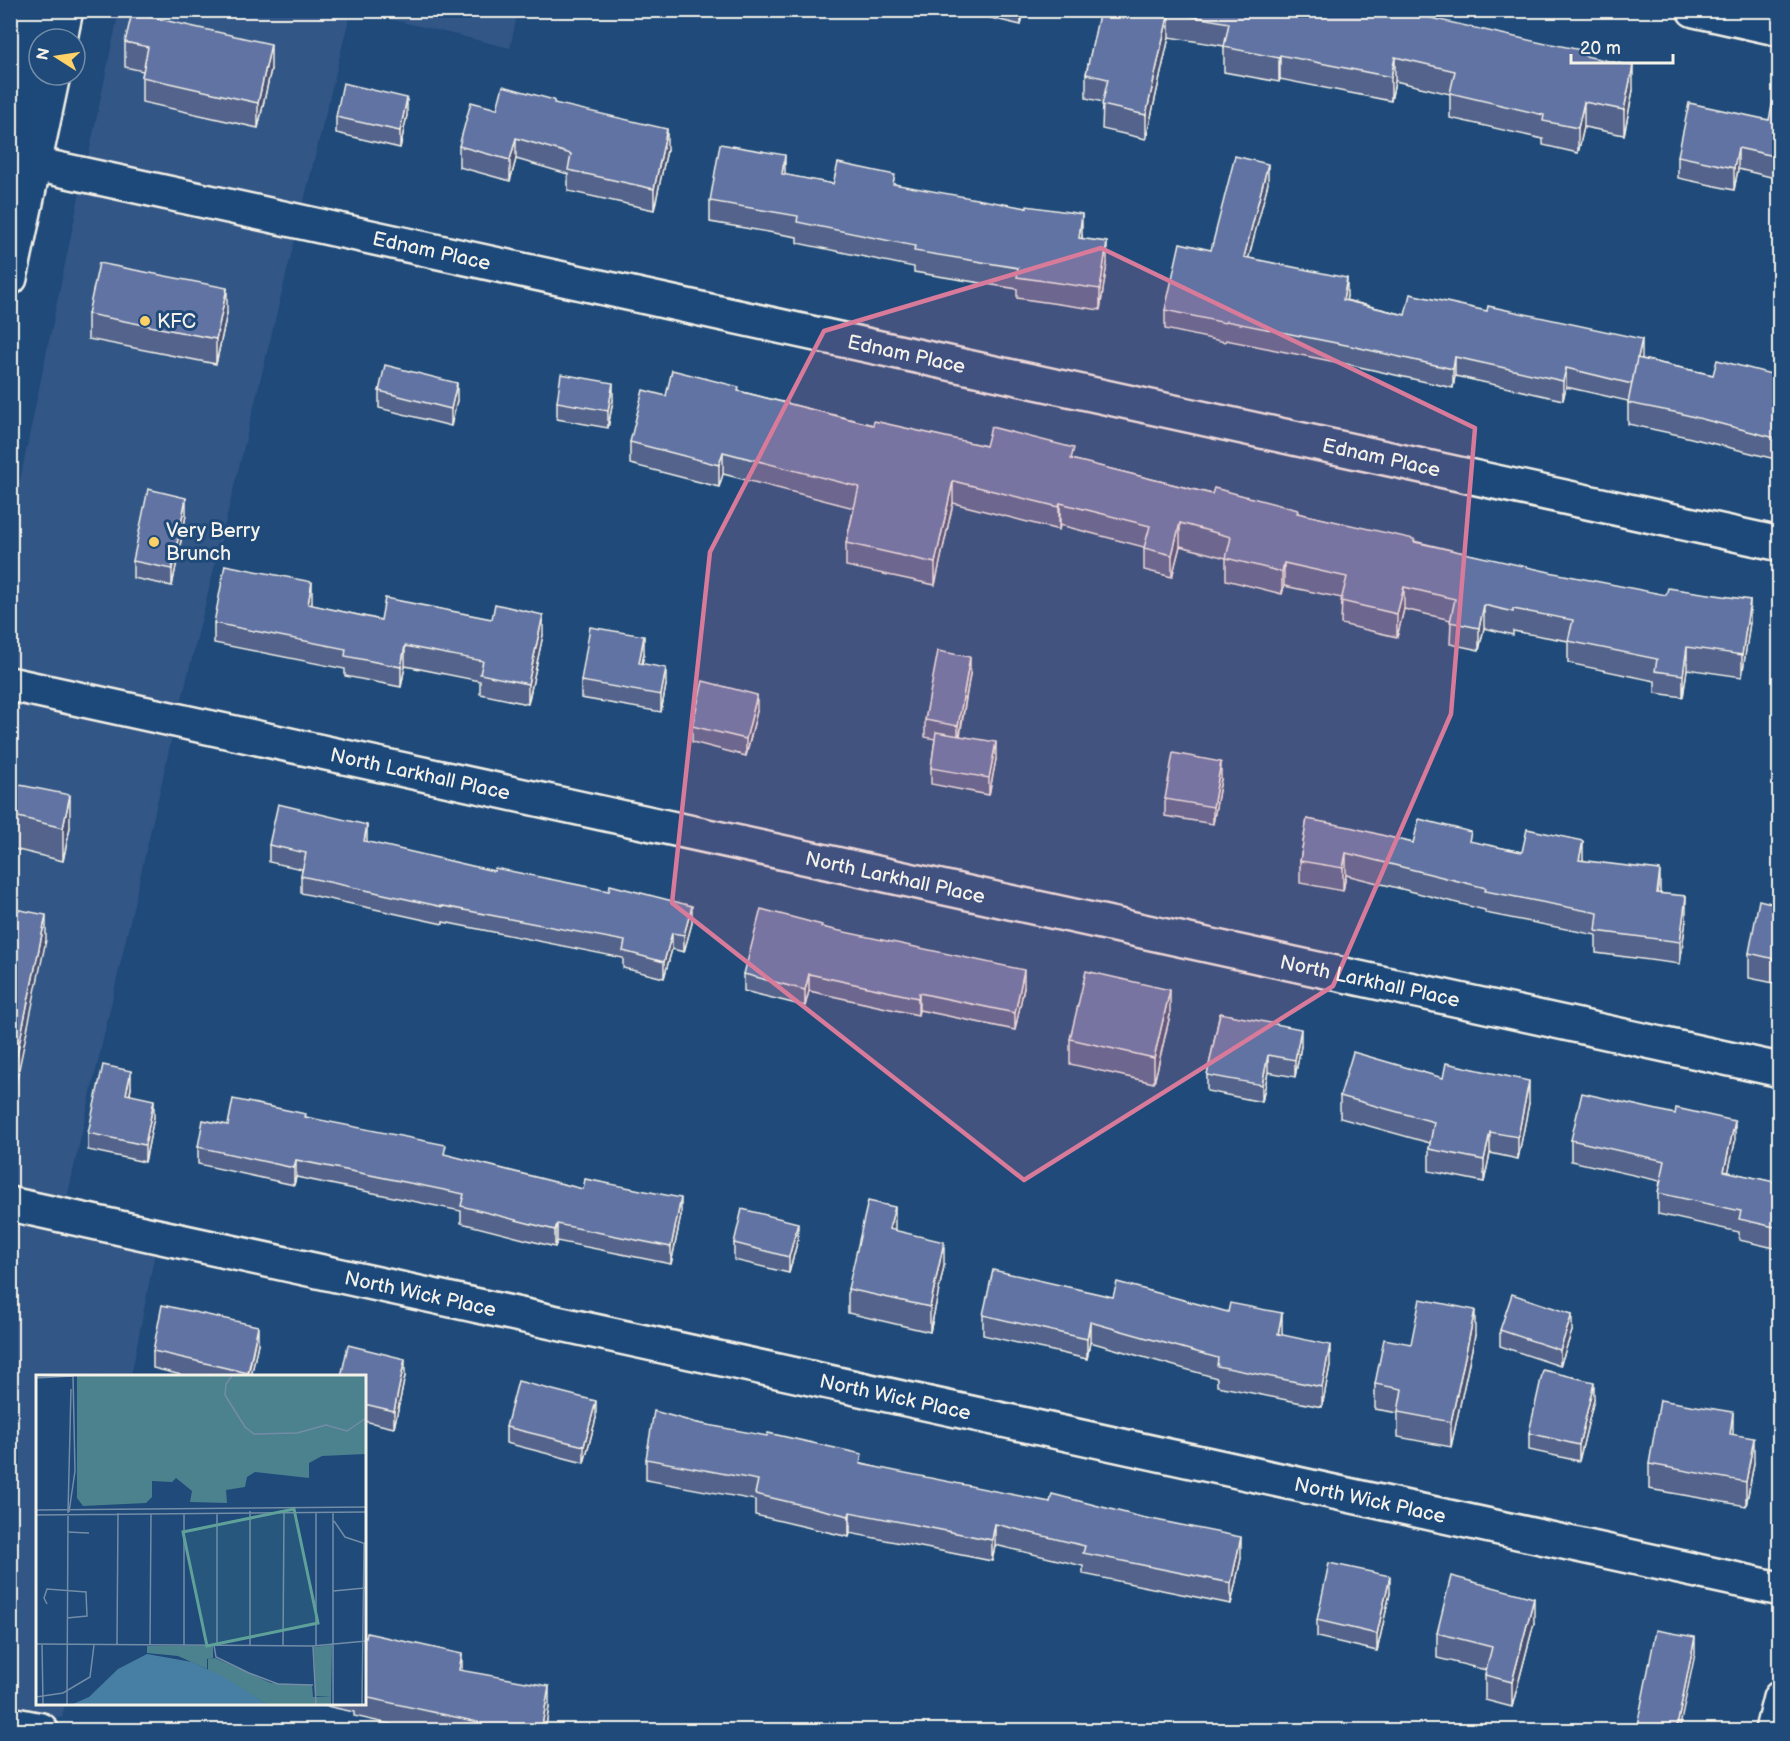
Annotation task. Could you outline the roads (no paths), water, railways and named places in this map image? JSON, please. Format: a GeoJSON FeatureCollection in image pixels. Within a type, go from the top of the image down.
{"type":"FeatureCollection","features":[{"type":"Feature","properties":{"kind":"street"},"geometry":{"type":"LineString","coordinates":[[35,165],[21,127],[19,104],[36,10]]}},
{"type":"Feature","properties":{"kind":"street"},"geometry":{"type":"LineString","coordinates":[[62,27],[66,10]]}},
{"type":"Feature","properties":{"kind":"street"},"geometry":{"type":"LineString","coordinates":[[1694,10],[1779,29]]}},
{"type":"Feature","properties":{"kind":"street"},"geometry":{"type":"LineString","coordinates":[[10,278],[51,87]]}},
{"type":"Feature","properties":{"kind":"street","name":"Ednam Place"},"geometry":{"type":"LineString","coordinates":[[35,165],[1779,544]]}},
{"type":"Feature","properties":{"kind":"street","name":"North Larkhall Place"},"geometry":{"type":"LineString","coordinates":[[10,684],[1779,1070]]}},
{"type":"Feature","properties":{"kind":"street","name":"North Wick Place"},"geometry":{"type":"LineString","coordinates":[[10,1204],[1779,1589]]}},
{"type":"Feature","properties":{"kind":"street"},"geometry":{"type":"LineString","coordinates":[[1772,1731],[1779,1698]]}},
{"type":"Feature","properties":{"kind":"street"},"geometry":{"type":"LineString","coordinates":[[10,1724],[41,1731]]}},
{"type":"Feature","properties":{"kind":"place","name":"KFC"},"geometry":{"type":"Point","coordinates":[145,321]}},
{"type":"Feature","properties":{"kind":"place","name":"Very Berry Brunch"},"geometry":{"type":"Point","coordinates":[154,542]}}]}
